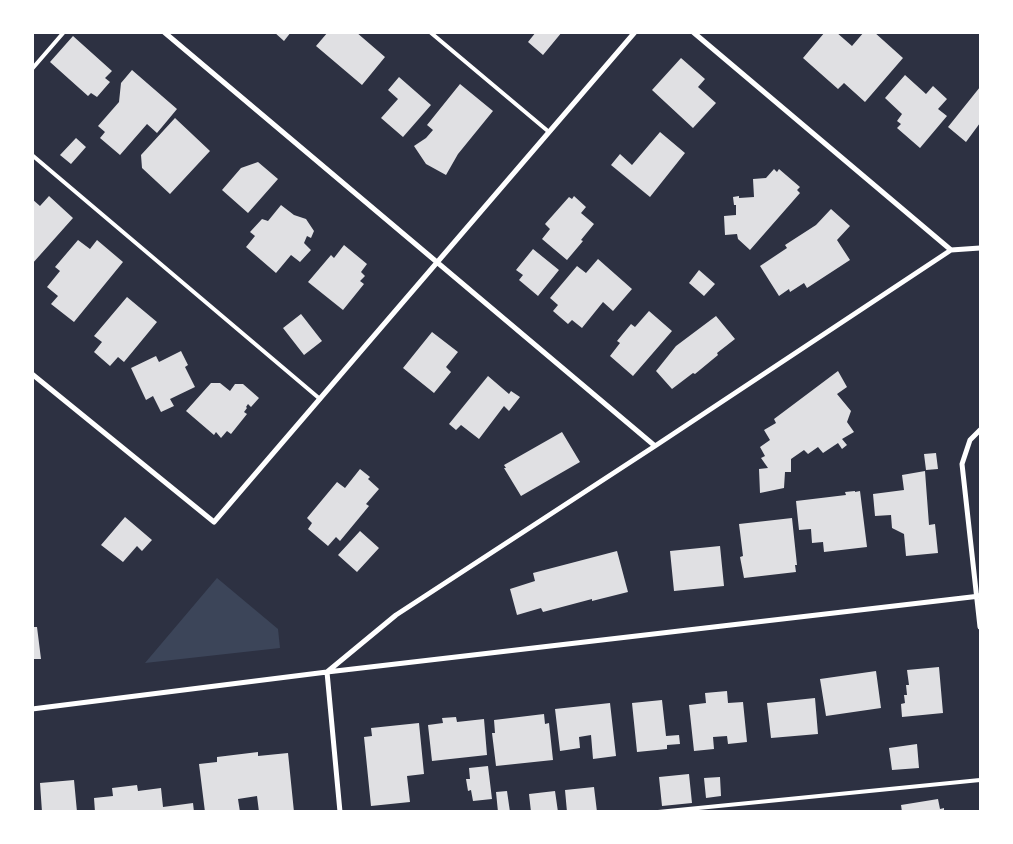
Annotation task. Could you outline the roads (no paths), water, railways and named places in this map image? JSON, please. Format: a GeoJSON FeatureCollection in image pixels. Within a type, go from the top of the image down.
{"type":"FeatureCollection","features":[{"type":"Feature","properties":{"kind":"street"},"geometry":{"type":"LineString","coordinates":[[164,32],[655,446]]}},
{"type":"Feature","properties":{"kind":"street"},"geometry":{"type":"LineString","coordinates":[[32,374],[214,522],[635,32]]}},
{"type":"Feature","properties":{"kind":"street"},"geometry":{"type":"LineString","coordinates":[[693,32],[951,250]]}},
{"type":"Feature","properties":{"kind":"street"},"geometry":{"type":"LineString","coordinates":[[327,672],[396,615],[951,250],[980,248]]}},
{"type":"Feature","properties":{"kind":"street"},"geometry":{"type":"LineString","coordinates":[[980,430],[970,440],[962,464],[979,596],[980,627]]}},
{"type":"Feature","properties":{"kind":"street"},"geometry":{"type":"LineString","coordinates":[[32,709],[327,672],[979,596]]}},
{"type":"Feature","properties":{"kind":"street"},"geometry":{"type":"LineString","coordinates":[[327,672],[340,812]]}},
{"type":"Feature","properties":{"kind":"lane"},"geometry":{"type":"LineString","coordinates":[[32,69],[64,32]]}},
{"type":"Feature","properties":{"kind":"lane"},"geometry":{"type":"LineString","coordinates":[[430,32],[549,132]]}},
{"type":"Feature","properties":{"kind":"lane"},"geometry":{"type":"LineString","coordinates":[[32,155],[320,399]]}},
{"type":"Feature","properties":{"kind":"lane"},"geometry":{"type":"LineString","coordinates":[[658,812],[980,780]]}}]}
